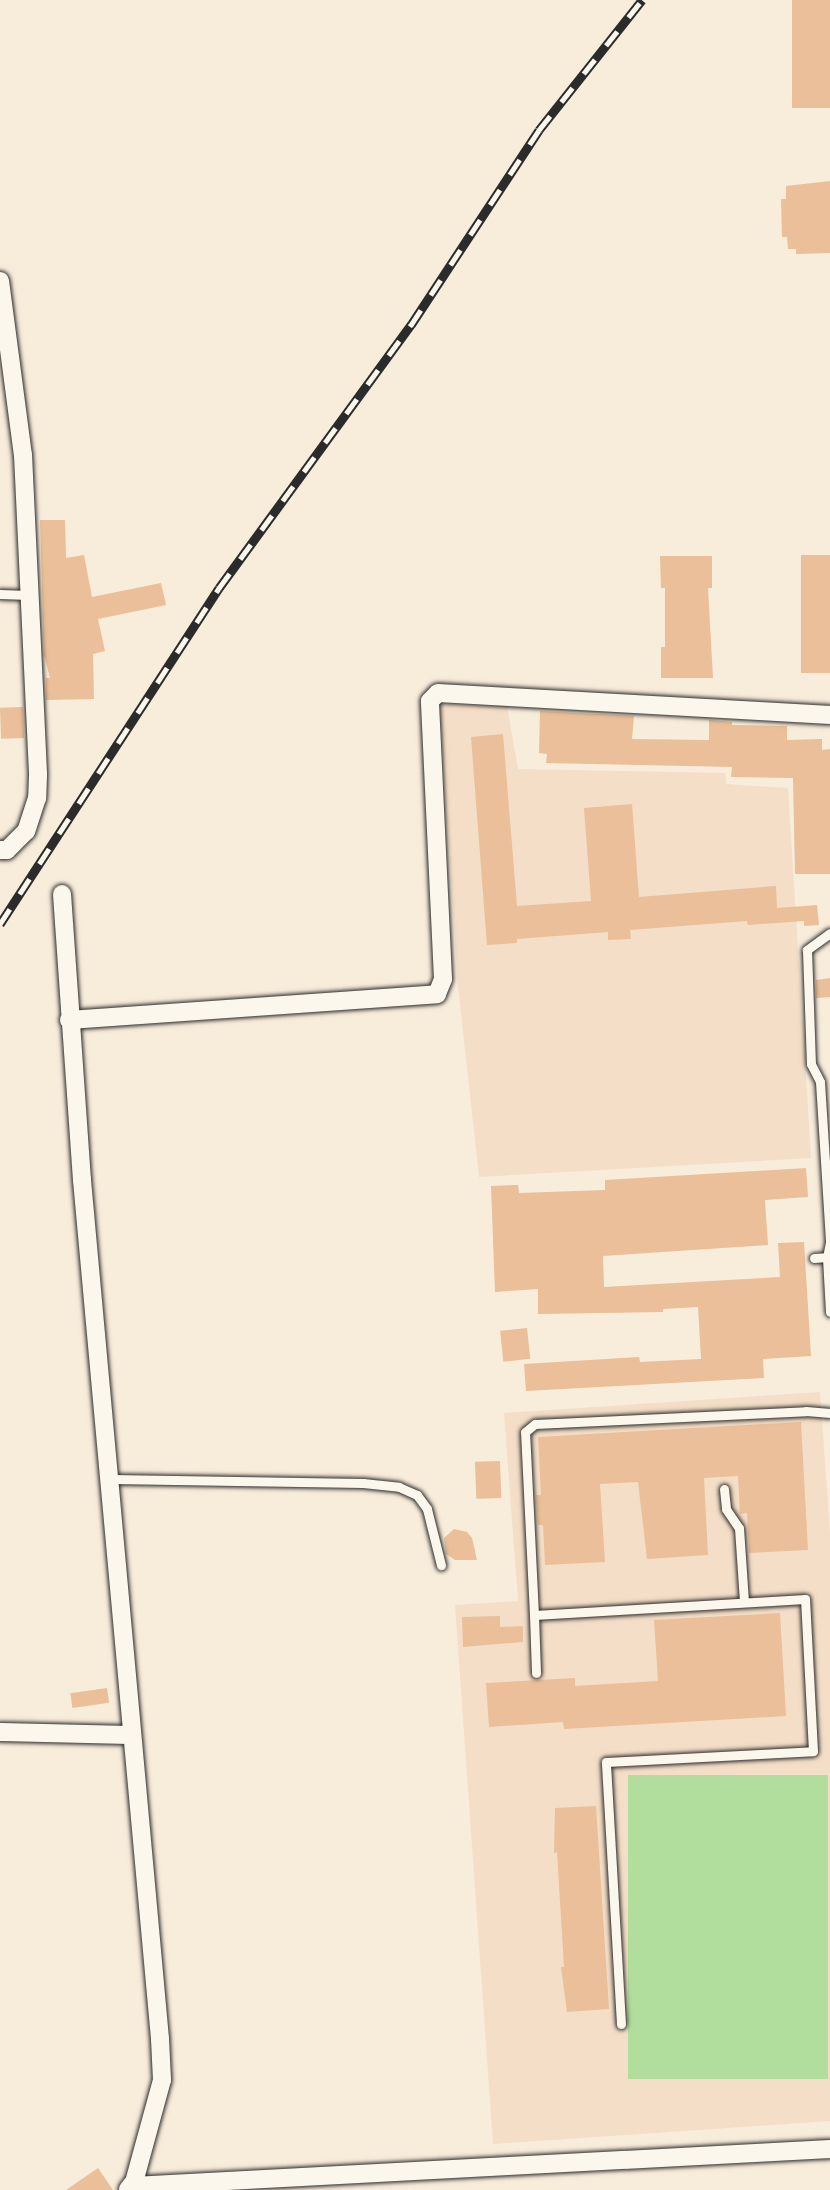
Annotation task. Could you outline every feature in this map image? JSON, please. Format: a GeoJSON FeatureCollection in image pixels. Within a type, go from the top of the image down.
{"type":"FeatureCollection","features":[{"type":"Feature","properties":{"kind":"street"},"geometry":{"type":"LineString","coordinates":[[0,281],[23,455],[37,798],[26,831],[7,850],[0,850]]}},
{"type":"Feature","properties":{"kind":"street"},"geometry":{"type":"LineString","coordinates":[[69,1020],[437,994],[443,979],[430,701],[438,693],[830,715]]}},
{"type":"Feature","properties":{"kind":"street"},"geometry":{"type":"LineString","coordinates":[[62,894],[69,1020],[162,2080],[131,2188],[830,2149]]}},
{"type":"Feature","properties":{"kind":"street"},"geometry":{"type":"LineString","coordinates":[[0,1732],[131,1735]]}},
{"type":"Feature","properties":{"kind":"lane"},"geometry":{"type":"LineString","coordinates":[[0,594],[28,595]]}},
{"type":"Feature","properties":{"kind":"lane"},"geometry":{"type":"LineString","coordinates":[[830,933],[807,950],[811,1064],[820,1082],[830,1242],[830,1312]]}},
{"type":"Feature","properties":{"kind":"lane"},"geometry":{"type":"LineString","coordinates":[[814,1258],[828,1258]]}},
{"type":"Feature","properties":{"kind":"lane"},"geometry":{"type":"LineString","coordinates":[[536,1673],[525,1432],[535,1424],[806,1411],[830,1413]]}},
{"type":"Feature","properties":{"kind":"lane"},"geometry":{"type":"LineString","coordinates":[[111,1479],[363,1483],[399,1487],[417,1495],[427,1509],[441,1565]]}},
{"type":"Feature","properties":{"kind":"lane"},"geometry":{"type":"LineString","coordinates":[[724,1489],[726,1509],[739,1528],[744,1601]]}},
{"type":"Feature","properties":{"kind":"lane"},"geometry":{"type":"LineString","coordinates":[[534,1615],[805,1599],[816,1739],[813,1751],[606,1762],[621,2024]]}},
{"type":"Feature","properties":{"kind":"shaded area"},"geometry":{"type":"Polygon","coordinates":[[[440,705],[507,706],[518,769],[725,773],[726,784],[788,788],[811,1158],[479,1177],[458,986],[440,705]]]}},
{"type":"Feature","properties":{"kind":"shaded area"},"geometry":{"type":"Polygon","coordinates":[[[820,1392],[830,1532],[830,2121],[493,2144],[455,1605],[518,1601],[504,1413],[820,1392]]]}},
{"type":"Feature","properties":{"kind":"green space"},"geometry":{"type":"Polygon","coordinates":[[[628,1775],[828,1775],[828,2079],[628,2079],[628,1775]]]}},
{"type":"Feature","properties":{"kind":"building"},"geometry":{"type":"Polygon","coordinates":[[[792,0],[830,0],[830,108],[792,108],[792,0]]]}},
{"type":"Feature","properties":{"kind":"building"},"geometry":{"type":"Polygon","coordinates":[[[830,181],[830,253],[796,254],[796,249],[788,249],[787,237],[782,237],[781,199],[786,199],[786,186],[830,181]]]}},
{"type":"Feature","properties":{"kind":"building"},"geometry":{"type":"Polygon","coordinates":[[[40,520],[65,520],[66,558],[84,555],[92,597],[161,583],[166,605],[98,619],[105,651],[93,654],[94,699],[46,700],[46,678],[50,678],[44,655],[40,520]]]}},
{"type":"Feature","properties":{"kind":"building"},"geometry":{"type":"Polygon","coordinates":[[[801,555],[830,555],[830,673],[801,673],[801,555]]]}},
{"type":"Feature","properties":{"kind":"building"},"geometry":{"type":"Polygon","coordinates":[[[660,556],[712,556],[712,588],[708,588],[713,678],[661,678],[661,647],[665,647],[665,588],[661,588],[660,556]]]}},
{"type":"Feature","properties":{"kind":"building"},"geometry":{"type":"Polygon","coordinates":[[[23,707],[24,738],[1,739],[0,708],[23,707]]]}},
{"type":"Feature","properties":{"kind":"building"},"geometry":{"type":"Polygon","coordinates":[[[540,711],[634,716],[632,739],[709,740],[709,720],[732,722],[732,725],[787,726],[787,740],[822,739],[822,750],[830,749],[830,874],[795,874],[793,778],[731,777],[732,767],[546,763],[547,754],[539,753],[540,711]]]}},
{"type":"Feature","properties":{"kind":"building"},"geometry":{"type":"Polygon","coordinates":[[[503,734],[517,906],[591,901],[584,808],[632,804],[639,897],[776,886],[777,908],[817,905],[819,925],[804,926],[804,921],[748,925],[747,921],[630,930],[631,939],[608,940],[608,932],[517,939],[517,943],[487,945],[471,737],[503,734]]]}},
{"type":"Feature","properties":{"kind":"building"},"geometry":{"type":"Polygon","coordinates":[[[830,978],[830,997],[816,998],[816,980],[830,978]]]}},
{"type":"Feature","properties":{"kind":"building"},"geometry":{"type":"Polygon","coordinates":[[[806,1168],[808,1197],[765,1200],[768,1245],[603,1256],[604,1287],[780,1277],[778,1243],[804,1242],[811,1356],[763,1359],[764,1378],[526,1391],[524,1364],[639,1357],[640,1362],[701,1359],[698,1307],[663,1309],[663,1312],[538,1314],[538,1289],[495,1292],[491,1186],[518,1185],[519,1193],[605,1190],[605,1180],[806,1168]]]}},
{"type":"Feature","properties":{"kind":"building"},"geometry":{"type":"Polygon","coordinates":[[[527,1328],[530,1359],[503,1362],[500,1331],[527,1328]]]}},
{"type":"Feature","properties":{"kind":"building"},"geometry":{"type":"Polygon","coordinates":[[[801,1422],[808,1550],[749,1553],[747,1513],[740,1514],[738,1476],[704,1478],[708,1555],[647,1559],[638,1482],[600,1484],[605,1562],[545,1565],[543,1525],[538,1525],[536,1495],[541,1495],[538,1437],[801,1422]]]}},
{"type":"Feature","properties":{"kind":"building"},"geometry":{"type":"Polygon","coordinates":[[[500,1461],[501,1498],[476,1499],[475,1462],[500,1461]]]}},
{"type":"Feature","properties":{"kind":"building"},"geometry":{"type":"Polygon","coordinates":[[[454,1529],[467,1532],[472,1538],[477,1560],[455,1560],[446,1554],[444,1538],[454,1529]]]}},
{"type":"Feature","properties":{"kind":"building"},"geometry":{"type":"Polygon","coordinates":[[[780,1613],[786,1716],[564,1729],[563,1722],[489,1727],[486,1683],[575,1678],[575,1686],[658,1681],[654,1620],[780,1613]]]}},
{"type":"Feature","properties":{"kind":"building"},"geometry":{"type":"Polygon","coordinates":[[[500,1616],[500,1627],[523,1626],[523,1642],[463,1647],[462,1617],[500,1616]]]}},
{"type":"Feature","properties":{"kind":"building"},"geometry":{"type":"Polygon","coordinates":[[[107,1688],[109,1703],[72,1708],[70,1693],[107,1688]]]}},
{"type":"Feature","properties":{"kind":"building"},"geometry":{"type":"Polygon","coordinates":[[[596,1806],[609,2009],[567,2012],[561,1967],[564,1967],[557,1852],[554,1853],[555,1808],[596,1806]]]}},
{"type":"Feature","properties":{"kind":"building"},"geometry":{"type":"Polygon","coordinates":[[[98,2168],[113,2190],[66,2190],[98,2168]]]}},
{"type":"Feature","properties":{"kind":"railway"},"geometry":{"type":"LineString","coordinates":[[0,924],[219,588],[411,325],[539,130],[642,0]]}}]}
